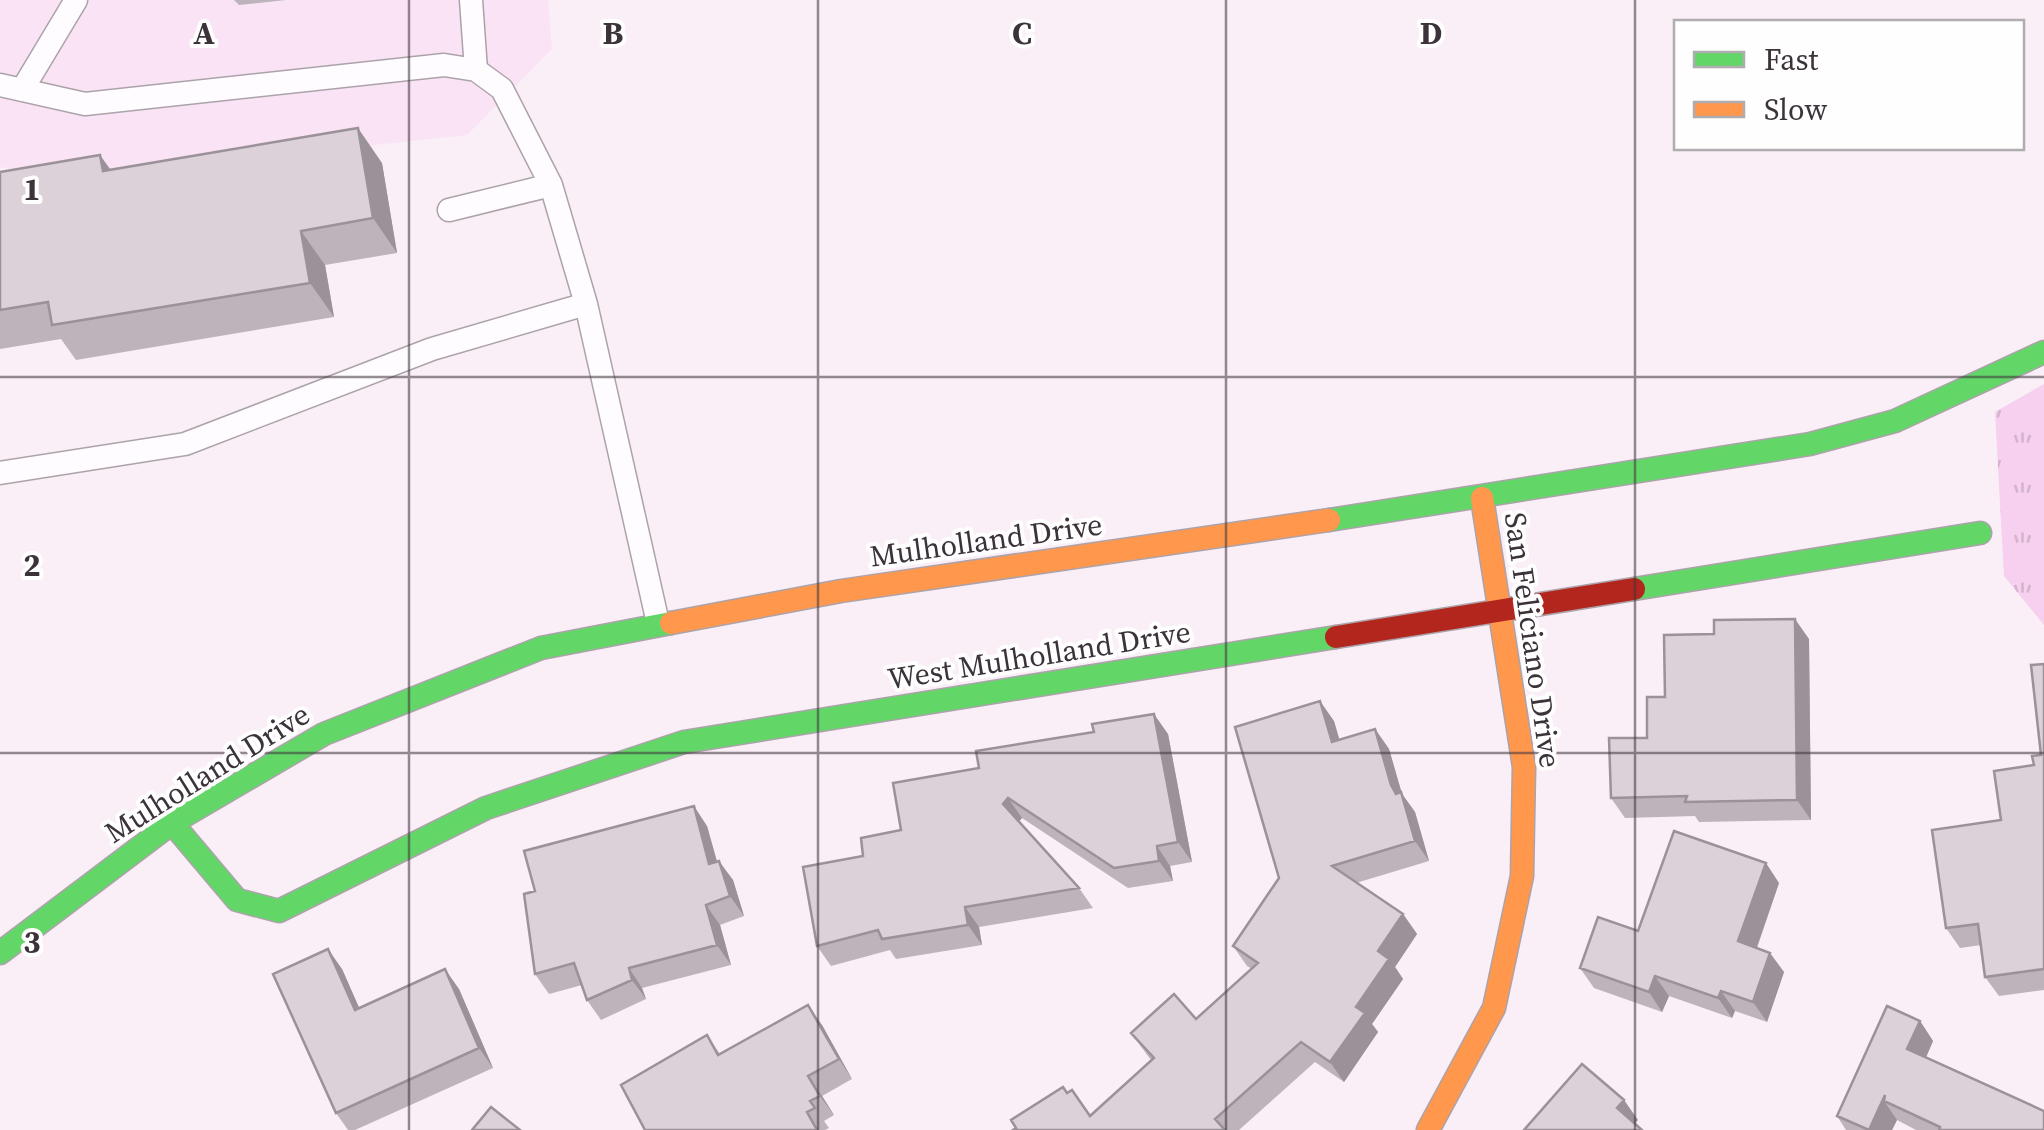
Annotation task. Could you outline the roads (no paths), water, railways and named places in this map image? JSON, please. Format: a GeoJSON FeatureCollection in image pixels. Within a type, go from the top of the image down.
{"type":"FeatureCollection","features":[{"type":"Feature","properties":{"kind":"street","name":"Mulholland Drive"},"geometry":{"type":"LineString","coordinates":[[0,952],[172,822],[324,734],[446,682],[541,648],[658,622],[841,591],[1482,498],[1810,444],[1895,422],[2044,352]]}},
{"type":"Feature","properties":{"kind":"street","name":"San Feliciano Drive"},"geometry":{"type":"LineString","coordinates":[[1428,1130],[1494,1008],[1522,876],[1524,767],[1482,498]]}},
{"type":"Feature","properties":{"kind":"street","name":"West Mulholland Drive"},"geometry":{"type":"LineString","coordinates":[[172,822],[237,900],[280,911],[486,808],[684,742],[1980,533]]}},
{"type":"Feature","properties":{"kind":"lane"},"geometry":{"type":"LineString","coordinates":[[76,0],[11,88],[85,104],[444,65],[476,70],[502,89],[551,185],[586,304],[658,622]]}},
{"type":"Feature","properties":{"kind":"lane"},"geometry":{"type":"LineString","coordinates":[[471,0],[476,70]]}},
{"type":"Feature","properties":{"kind":"lane"},"geometry":{"type":"LineString","coordinates":[[449,210],[551,185]]}},
{"type":"Feature","properties":{"kind":"lane"},"geometry":{"type":"LineString","coordinates":[[0,473],[185,444],[432,349],[586,304]]}}]}
